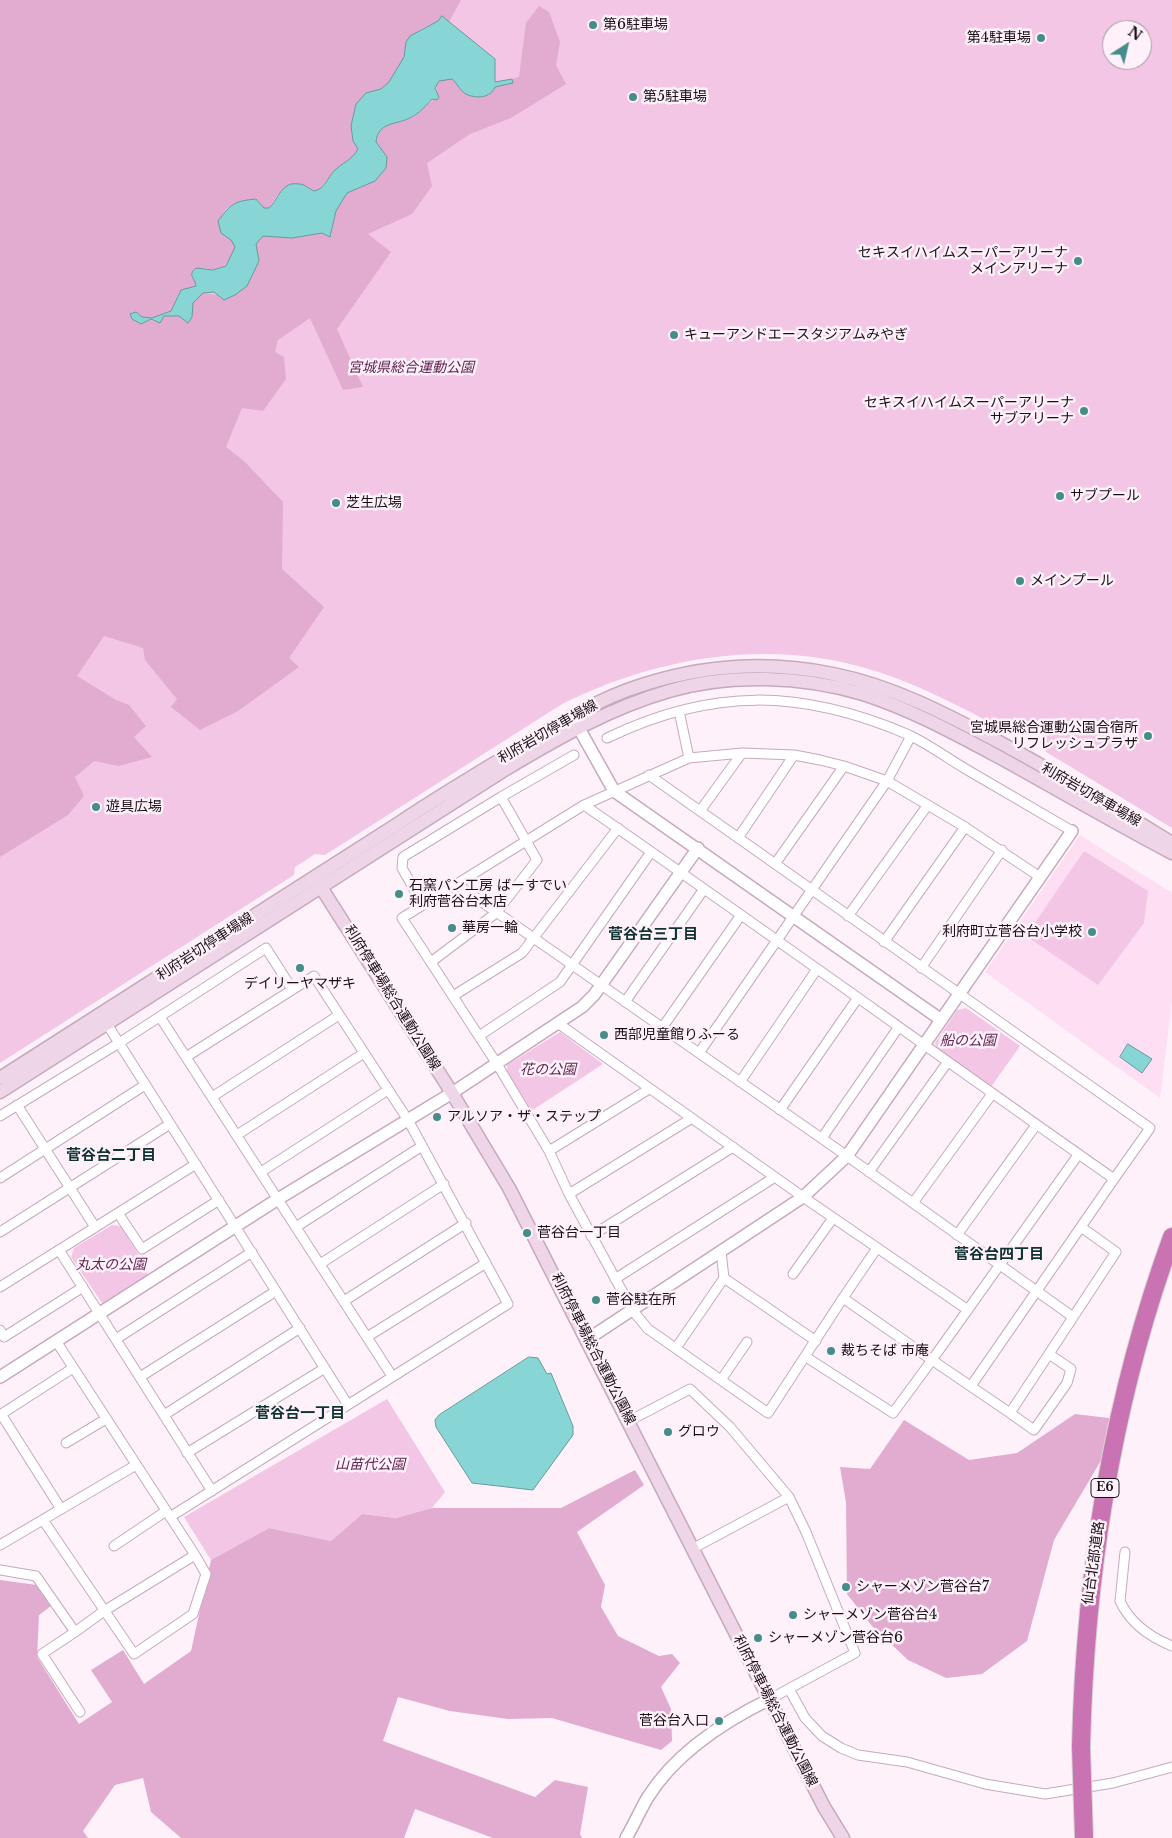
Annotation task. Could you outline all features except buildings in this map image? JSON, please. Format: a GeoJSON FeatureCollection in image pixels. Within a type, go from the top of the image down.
{"type":"FeatureCollection","features":[{"type":"Feature","properties":{"kind":"highway","name":"仙台北部道路"},"geometry":{"type":"LineString","coordinates":[[1084,1838],[1081,1747],[1086,1620],[1106,1480],[1122,1405],[1142,1329],[1172,1237]]}},
{"type":"Feature","properties":{"kind":"main road","name":"利府岩切停車場線"},"geometry":{"type":"LineString","coordinates":[[0,1078],[575,721],[639,686],[684,674],[748,666],[796,668],[834,674],[910,697],[947,714],[1041,765],[1172,843]]}},
{"type":"Feature","properties":{"kind":"main road","name":"利府岩切停車場線"},"geometry":{"type":"LineString","coordinates":[[575,721],[670,690],[714,682],[788,681],[838,688],[890,704],[948,730],[1056,789],[1111,822],[1172,853]]}},
{"type":"Feature","properties":{"kind":"main road","name":"利府岩切停車場線"},"geometry":{"type":"LineString","coordinates":[[0,1092],[107,1024],[318,882]]}},
{"type":"Feature","properties":{"kind":"main road","name":"利府停車場総合運動公園線"},"geometry":{"type":"LineString","coordinates":[[318,882],[452,1093],[509,1188],[824,1807],[843,1838]]}},
{"type":"Feature","properties":{"kind":"street"},"geometry":{"type":"LineString","coordinates":[[588,1340],[633,1312],[803,1197],[847,1156],[940,1019],[1072,831],[911,736],[837,709],[794,701],[728,700],[629,727],[606,738]]}},
{"type":"Feature","properties":{"kind":"street"},"geometry":{"type":"LineString","coordinates":[[679,712],[689,758]]}},
{"type":"Feature","properties":{"kind":"street"},"geometry":{"type":"LineString","coordinates":[[575,721],[614,791],[940,1019]]}},
{"type":"Feature","properties":{"kind":"street"},"geometry":{"type":"LineString","coordinates":[[699,1054],[886,782],[911,736]]}},
{"type":"Feature","properties":{"kind":"street"},"geometry":{"type":"LineString","coordinates":[[700,811],[742,753]]}},
{"type":"Feature","properties":{"kind":"street"},"geometry":{"type":"LineString","coordinates":[[877,1248],[768,1412],[721,1380],[648,1329],[633,1312],[569,1194],[549,1151],[497,1064],[402,918],[584,805],[689,758],[742,753],[794,755],[844,766],[886,782],[965,827],[1040,877]]}},
{"type":"Feature","properties":{"kind":"street"},"geometry":{"type":"LineString","coordinates":[[423,905],[402,868],[403,857],[574,755]]}},
{"type":"Feature","properties":{"kind":"street"},"geometry":{"type":"LineString","coordinates":[[738,838],[794,755]]}},
{"type":"Feature","properties":{"kind":"street"},"geometry":{"type":"LineString","coordinates":[[775,864],[844,766]]}},
{"type":"Feature","properties":{"kind":"street"},"geometry":{"type":"LineString","coordinates":[[649,775],[1150,1128],[970,1386]]}},
{"type":"Feature","properties":{"kind":"street"},"geometry":{"type":"LineString","coordinates":[[431,962],[496,913],[537,860],[501,797]]}},
{"type":"Feature","properties":{"kind":"street"},"geometry":{"type":"LineString","coordinates":[[584,805],[681,871],[947,1063],[1114,1179]]}},
{"type":"Feature","properties":{"kind":"street"},"geometry":{"type":"LineString","coordinates":[[848,916],[927,806]]}},
{"type":"Feature","properties":{"kind":"street"},"geometry":{"type":"LineString","coordinates":[[884,942],[965,827]]}},
{"type":"Feature","properties":{"kind":"street"},"geometry":{"type":"LineString","coordinates":[[453,996],[522,953],[618,828]]}},
{"type":"Feature","properties":{"kind":"street"},"geometry":{"type":"LineString","coordinates":[[0,1377],[235,1226],[452,1093],[582,1007],[600,986],[698,848]]}},
{"type":"Feature","properties":{"kind":"street"},"geometry":{"type":"LineString","coordinates":[[921,968],[1002,850]]}},
{"type":"Feature","properties":{"kind":"street"},"geometry":{"type":"LineString","coordinates":[[479,1036],[560,982],[652,852]]}},
{"type":"Feature","properties":{"kind":"street"},"geometry":{"type":"LineString","coordinates":[[456,884],[600,986],[822,1138],[1073,1317]]}},
{"type":"Feature","properties":{"kind":"street"},"geometry":{"type":"LineString","coordinates":[[625,1002],[704,889]]}},
{"type":"Feature","properties":{"kind":"street"},"geometry":{"type":"LineString","coordinates":[[662,1028],[741,915]]}},
{"type":"Feature","properties":{"kind":"street"},"geometry":{"type":"LineString","coordinates":[[0,1116],[119,1043],[266,948],[292,989]]}},
{"type":"Feature","properties":{"kind":"street"},"geometry":{"type":"LineString","coordinates":[[740,1082],[817,970]]}},
{"type":"Feature","properties":{"kind":"street"},"geometry":{"type":"LineString","coordinates":[[114,1546],[212,1491],[508,1304],[466,1223],[408,1120],[314,976],[186,1057]]}},
{"type":"Feature","properties":{"kind":"street"},"geometry":{"type":"LineString","coordinates":[[780,1110],[857,998]]}},
{"type":"Feature","properties":{"kind":"street"},"geometry":{"type":"LineString","coordinates":[[212,1097],[339,1015]]}},
{"type":"Feature","properties":{"kind":"street"},"geometry":{"type":"LineString","coordinates":[[160,1017],[392,1376]]}},
{"type":"Feature","properties":{"kind":"street"},"geometry":{"type":"LineString","coordinates":[[107,1024],[348,1405]]}},
{"type":"Feature","properties":{"kind":"street"},"geometry":{"type":"LineString","coordinates":[[559,1024],[775,1178],[968,1310]]}},
{"type":"Feature","properties":{"kind":"street"},"geometry":{"type":"LineString","coordinates":[[822,1138],[898,1028]]}},
{"type":"Feature","properties":{"kind":"street"},"geometry":{"type":"LineString","coordinates":[[237,1135],[364,1053]]}},
{"type":"Feature","properties":{"kind":"street"},"geometry":{"type":"LineString","coordinates":[[869,1172],[947,1063]]}},
{"type":"Feature","properties":{"kind":"street"},"geometry":{"type":"LineString","coordinates":[[0,1178],[145,1085]]}},
{"type":"Feature","properties":{"kind":"street"},"geometry":{"type":"LineString","coordinates":[[549,1151],[649,1089]]}},
{"type":"Feature","properties":{"kind":"street"},"geometry":{"type":"LineString","coordinates":[[261,1172],[388,1090]]}},
{"type":"Feature","properties":{"kind":"street"},"geometry":{"type":"LineString","coordinates":[[913,1202],[992,1094]]}},
{"type":"Feature","properties":{"kind":"street"},"geometry":{"type":"LineString","coordinates":[[17,1104],[95,1227]]}},
{"type":"Feature","properties":{"kind":"street"},"geometry":{"type":"LineString","coordinates":[[569,1194],[692,1118]]}},
{"type":"Feature","properties":{"kind":"street"},"geometry":{"type":"LineString","coordinates":[[0,1232],[170,1124]]}},
{"type":"Feature","properties":{"kind":"street"},"geometry":{"type":"LineString","coordinates":[[958,1235],[1036,1125]]}},
{"type":"Feature","properties":{"kind":"street"},"geometry":{"type":"LineString","coordinates":[[296,1227],[422,1146]]}},
{"type":"Feature","properties":{"kind":"street"},"geometry":{"type":"LineString","coordinates":[[591,1236],[733,1147]]}},
{"type":"Feature","properties":{"kind":"street"},"geometry":{"type":"LineString","coordinates":[[806,1357],[892,1413],[968,1310],[1078,1154]]}},
{"type":"Feature","properties":{"kind":"street"},"geometry":{"type":"LineString","coordinates":[[0,1287],[196,1164]]}},
{"type":"Feature","properties":{"kind":"street"},"geometry":{"type":"LineString","coordinates":[[615,1279],[775,1178]]}},
{"type":"Feature","properties":{"kind":"street"},"geometry":{"type":"LineString","coordinates":[[320,1264],[444,1184]]}},
{"type":"Feature","properties":{"kind":"street"},"geometry":{"type":"LineString","coordinates":[[118,1213],[142,1249],[218,1200]]}},
{"type":"Feature","properties":{"kind":"street"},"geometry":{"type":"LineString","coordinates":[[794,1274],[833,1218]]}},
{"type":"Feature","properties":{"kind":"street"},"geometry":{"type":"LineString","coordinates":[[344,1301],[466,1223]]}},
{"type":"Feature","properties":{"kind":"street"},"geometry":{"type":"LineString","coordinates":[[1010,1413],[1116,1252],[1081,1227]]}},
{"type":"Feature","properties":{"kind":"street"},"geometry":{"type":"LineString","coordinates":[[59,1250],[212,1491]]}},
{"type":"Feature","properties":{"kind":"street"},"geometry":{"type":"LineString","coordinates":[[676,1348],[724,1278],[721,1251]]}},
{"type":"Feature","properties":{"kind":"street"},"geometry":{"type":"LineString","coordinates":[[116,1339],[252,1252]]}},
{"type":"Feature","properties":{"kind":"street"},"geometry":{"type":"LineString","coordinates":[[367,1337],[486,1263]]}},
{"type":"Feature","properties":{"kind":"street"},"geometry":{"type":"LineString","coordinates":[[724,1278],[816,1341]]}},
{"type":"Feature","properties":{"kind":"street"},"geometry":{"type":"LineString","coordinates":[[0,1330],[4,1337],[83,1287]]}},
{"type":"Feature","properties":{"kind":"street"},"geometry":{"type":"LineString","coordinates":[[140,1377],[276,1291]]}},
{"type":"Feature","properties":{"kind":"street"},"geometry":{"type":"LineString","coordinates":[[843,1298],[1034,1430],[1067,1383],[1071,1369],[1048,1354]]}},
{"type":"Feature","properties":{"kind":"street"},"geometry":{"type":"LineString","coordinates":[[164,1415],[300,1328]]}},
{"type":"Feature","properties":{"kind":"street"},"geometry":{"type":"LineString","coordinates":[[43,1520],[134,1654],[193,1614],[206,1574],[56,1341]]}},
{"type":"Feature","properties":{"kind":"street"},"geometry":{"type":"LineString","coordinates":[[721,1380],[747,1342]]}},
{"type":"Feature","properties":{"kind":"street"},"geometry":{"type":"LineString","coordinates":[[61,1509],[1,1414],[73,1368]]}},
{"type":"Feature","properties":{"kind":"street"},"geometry":{"type":"LineString","coordinates":[[188,1452],[325,1368]]}},
{"type":"Feature","properties":{"kind":"street"},"geometry":{"type":"LineString","coordinates":[[626,1838],[649,1796],[683,1758],[721,1724],[855,1653],[806,1532],[789,1497],[730,1427],[690,1389],[629,1421]]}},
{"type":"Feature","properties":{"kind":"street"},"geometry":{"type":"LineString","coordinates":[[66,1443],[106,1418]]}},
{"type":"Feature","properties":{"kind":"street"},"geometry":{"type":"LineString","coordinates":[[0,1545],[136,1465]]}},
{"type":"Feature","properties":{"kind":"street"},"geometry":{"type":"LineString","coordinates":[[692,1549],[789,1497]]}},
{"type":"Feature","properties":{"kind":"street"},"geometry":{"type":"LineString","coordinates":[[1125,1552],[1120,1601],[1123,1608],[1145,1633],[1172,1646]]}},
{"type":"Feature","properties":{"kind":"street"},"geometry":{"type":"LineString","coordinates":[[80,1712],[42,1654],[104,1611],[195,1555]]}},
{"type":"Feature","properties":{"kind":"street"},"geometry":{"type":"LineString","coordinates":[[0,1570],[36,1576],[74,1632]]}},
{"type":"Feature","properties":{"kind":"street"},"geometry":{"type":"LineString","coordinates":[[789,1689],[805,1718],[822,1736],[841,1748],[858,1755],[908,1762],[985,1784],[1045,1794],[1113,1783],[1172,1767]]}},
{"type":"Feature","properties":{"kind":"shaded area"},"geometry":{"type":"Polygon","coordinates":[[[0,0],[461,0],[449,22],[442,16],[438,21],[421,29],[406,42],[404,57],[389,82],[381,89],[365,95],[356,104],[351,126],[352,138],[358,149],[352,158],[334,171],[318,191],[311,190],[304,185],[278,194],[269,208],[264,208],[258,200],[240,201],[227,208],[220,218],[235,247],[231,258],[220,268],[204,268],[196,286],[177,296],[171,311],[152,318],[142,317],[136,312],[130,315],[158,322],[164,316],[179,316],[188,323],[192,317],[193,303],[203,293],[219,295],[247,286],[259,262],[256,244],[263,236],[292,238],[322,233],[331,236],[336,211],[347,193],[363,187],[387,157],[376,142],[381,129],[415,116],[429,103],[439,97],[436,86],[443,80],[452,79],[465,94],[479,97],[494,87],[513,83],[512,79],[519,77],[526,23],[539,6],[549,12],[560,42],[556,65],[566,84],[511,118],[470,134],[427,163],[432,186],[412,214],[368,234],[391,252],[337,329],[363,387],[343,390],[310,318],[278,340],[275,352],[284,357],[286,379],[263,411],[242,408],[226,447],[244,461],[283,502],[282,569],[324,607],[289,658],[299,667],[238,711],[200,730],[171,707],[177,699],[145,660],[143,648],[104,636],[77,676],[116,700],[129,705],[146,726],[134,737],[152,757],[119,766],[94,761],[75,777],[84,796],[68,815],[0,857],[0,0]]]}},
{"type":"Feature","properties":{"kind":"shaded area","name":"利府町立菅谷台小学校"},"geometry":{"type":"Polygon","coordinates":[[[1080,835],[1172,893],[1172,1001],[1160,1098],[985,972],[1080,835]]]}},
{"type":"Feature","properties":{"kind":"shaded area"},"geometry":{"type":"Polygon","coordinates":[[[1075,1414],[1125,1420],[1054,1540],[1027,1641],[982,1674],[946,1678],[908,1660],[872,1626],[847,1594],[846,1502],[840,1467],[870,1469],[904,1420],[969,1460],[1017,1453],[1075,1414]]]}},
{"type":"Feature","properties":{"kind":"shaded area"},"geometry":{"type":"Polygon","coordinates":[[[635,1470],[644,1485],[577,1532],[605,1585],[601,1607],[618,1636],[659,1656],[672,1654],[680,1663],[661,1687],[671,1709],[672,1741],[661,1750],[552,1718],[508,1719],[450,1711],[398,1697],[383,1741],[535,1797],[555,1780],[588,1787],[580,1834],[582,1838],[493,1838],[415,1809],[404,1838],[181,1838],[151,1812],[143,1778],[115,1785],[83,1831],[88,1838],[0,1838],[0,1580],[37,1585],[51,1606],[39,1615],[37,1657],[79,1724],[112,1702],[91,1670],[123,1650],[144,1684],[191,1651],[211,1560],[269,1528],[331,1541],[362,1514],[396,1518],[432,1508],[561,1508],[635,1470]]]}},
{"type":"Feature","properties":{"kind":"green space","name":"宮城県総合運動公園"},"geometry":{"type":"Polygon","coordinates":[[[182,0],[1172,0],[1172,828],[1046,752],[1044,745],[1047,738],[1031,729],[1016,736],[940,697],[893,677],[851,664],[809,657],[767,654],[725,656],[683,662],[642,672],[562,704],[325,855],[315,854],[295,867],[294,875],[0,1063],[0,182],[182,0]]]}},
{"type":"Feature","properties":{"kind":"green space"},"geometry":{"type":"Polygon","coordinates":[[[1084,851],[1148,891],[1144,923],[1098,985],[1026,936],[1084,851]]]}},
{"type":"Feature","properties":{"kind":"green space","name":"船の公園"},"geometry":{"type":"Polygon","coordinates":[[[966,1008],[1020,1046],[991,1087],[937,1051],[935,1043],[957,1010],[966,1008]]]}},
{"type":"Feature","properties":{"kind":"green space","name":"花の公園"},"geometry":{"type":"Polygon","coordinates":[[[560,1032],[603,1064],[531,1111],[507,1072],[507,1065],[560,1032]]]}},
{"type":"Feature","properties":{"kind":"green space","name":"丸太の公園"},"geometry":{"type":"Polygon","coordinates":[[[112,1225],[121,1226],[146,1267],[148,1276],[109,1303],[102,1303],[71,1257],[74,1248],[112,1225]]]}},
{"type":"Feature","properties":{"kind":"green space","name":"山苗代公園"},"geometry":{"type":"Polygon","coordinates":[[[387,1399],[445,1492],[432,1508],[396,1518],[362,1514],[331,1541],[269,1528],[211,1560],[184,1517],[387,1399]]]}},
{"type":"Feature","properties":{"kind":"water"},"geometry":{"type":"Polygon","coordinates":[[[442,16],[495,59],[495,82],[512,79],[513,83],[495,87],[487,95],[479,97],[464,93],[452,79],[439,81],[435,88],[439,97],[437,100],[432,99],[407,120],[380,130],[376,142],[387,157],[386,168],[375,181],[347,193],[336,211],[330,237],[322,233],[292,238],[263,236],[256,244],[259,261],[247,286],[235,295],[224,300],[214,292],[203,293],[193,303],[192,317],[188,323],[179,316],[164,316],[160,323],[151,319],[141,324],[132,319],[130,314],[136,312],[142,317],[152,318],[171,311],[181,290],[196,286],[192,273],[196,268],[213,270],[226,266],[235,247],[231,240],[221,233],[218,221],[234,204],[256,199],[264,208],[269,208],[288,185],[301,184],[314,191],[323,186],[334,171],[350,159],[358,149],[353,141],[351,126],[356,104],[366,93],[381,89],[389,82],[404,57],[406,42],[410,36],[438,21],[442,16]]]}},
{"type":"Feature","properties":{"kind":"water"},"geometry":{"type":"Polygon","coordinates":[[[1128,1044],[1152,1059],[1142,1073],[1120,1057],[1128,1044]]]}},
{"type":"Feature","properties":{"kind":"water"},"geometry":{"type":"Polygon","coordinates":[[[529,1357],[538,1358],[547,1374],[551,1373],[573,1426],[573,1435],[533,1490],[472,1483],[436,1427],[435,1420],[439,1415],[529,1357]]]}},
{"type":"Feature","properties":{"kind":"place","name":"第6駐車場"},"geometry":{"type":"Point","coordinates":[593,25]}},
{"type":"Feature","properties":{"kind":"place","name":"第4駐車場"},"geometry":{"type":"Point","coordinates":[1041,38]}},
{"type":"Feature","properties":{"kind":"place","name":"第5駐車場"},"geometry":{"type":"Point","coordinates":[633,97]}},
{"type":"Feature","properties":{"kind":"place","name":"セキスイハイムスーパーアリーナ メインアリーナ"},"geometry":{"type":"Point","coordinates":[1078,261]}},
{"type":"Feature","properties":{"kind":"place","name":"キューアンドエースタジアムみやぎ"},"geometry":{"type":"Point","coordinates":[674,335]}},
{"type":"Feature","properties":{"kind":"place","name":"セキスイハイムスーパーアリーナ サブアリーナ"},"geometry":{"type":"Point","coordinates":[1084,411]}},
{"type":"Feature","properties":{"kind":"place","name":"サブプール"},"geometry":{"type":"Point","coordinates":[1060,496]}},
{"type":"Feature","properties":{"kind":"place","name":"芝生広場"},"geometry":{"type":"Point","coordinates":[336,503]}},
{"type":"Feature","properties":{"kind":"place","name":"メインプール"},"geometry":{"type":"Point","coordinates":[1020,581]}},
{"type":"Feature","properties":{"kind":"place","name":"宮城県総合運動公園合宿所 リフレッシュプラザ"},"geometry":{"type":"Point","coordinates":[1148,736]}},
{"type":"Feature","properties":{"kind":"place","name":"遊具広場"},"geometry":{"type":"Point","coordinates":[96,807]}},
{"type":"Feature","properties":{"kind":"place","name":"石窯パン工房 ばーすでい 利府菅谷台本店"},"geometry":{"type":"Point","coordinates":[399,894]}},
{"type":"Feature","properties":{"kind":"place","name":"華房一輪"},"geometry":{"type":"Point","coordinates":[452,928]}},
{"type":"Feature","properties":{"kind":"place","name":"利府町立菅谷台小学校"},"geometry":{"type":"Point","coordinates":[1092,932]}},
{"type":"Feature","properties":{"kind":"place","name":"デイリーヤマザキ"},"geometry":{"type":"Point","coordinates":[300,968]}},
{"type":"Feature","properties":{"kind":"place","name":"西部児童館りふーる"},"geometry":{"type":"Point","coordinates":[604,1035]}},
{"type":"Feature","properties":{"kind":"place","name":"アルソア・ザ・ステップ"},"geometry":{"type":"Point","coordinates":[437,1117]}},
{"type":"Feature","properties":{"kind":"place","name":"菅谷台一丁目"},"geometry":{"type":"Point","coordinates":[527,1233]}},
{"type":"Feature","properties":{"kind":"place","name":"菅谷駐在所"},"geometry":{"type":"Point","coordinates":[596,1300]}},
{"type":"Feature","properties":{"kind":"place","name":"裁ちそば 市庵"},"geometry":{"type":"Point","coordinates":[831,1351]}},
{"type":"Feature","properties":{"kind":"place","name":"グロウ"},"geometry":{"type":"Point","coordinates":[668,1432]}},
{"type":"Feature","properties":{"kind":"place","name":"シャーメゾン菅谷台7"},"geometry":{"type":"Point","coordinates":[846,1587]}},
{"type":"Feature","properties":{"kind":"place","name":"シャーメゾン菅谷台4"},"geometry":{"type":"Point","coordinates":[793,1615]}},
{"type":"Feature","properties":{"kind":"place","name":"シャーメゾン菅谷台6"},"geometry":{"type":"Point","coordinates":[758,1638]}},
{"type":"Feature","properties":{"kind":"place","name":"菅谷台入口"},"geometry":{"type":"Point","coordinates":[719,1721]}},
{"type":"Feature","properties":{"kind":"district","name":"菅谷台三丁目"},"geometry":{"type":"Point","coordinates":[653,935]}},
{"type":"Feature","properties":{"kind":"district","name":"菅谷台二丁目"},"geometry":{"type":"Point","coordinates":[111,1156]}},
{"type":"Feature","properties":{"kind":"district","name":"菅谷台四丁目"},"geometry":{"type":"Point","coordinates":[999,1255]}},
{"type":"Feature","properties":{"kind":"district","name":"菅谷台一丁目"},"geometry":{"type":"Point","coordinates":[300,1414]}}]}
